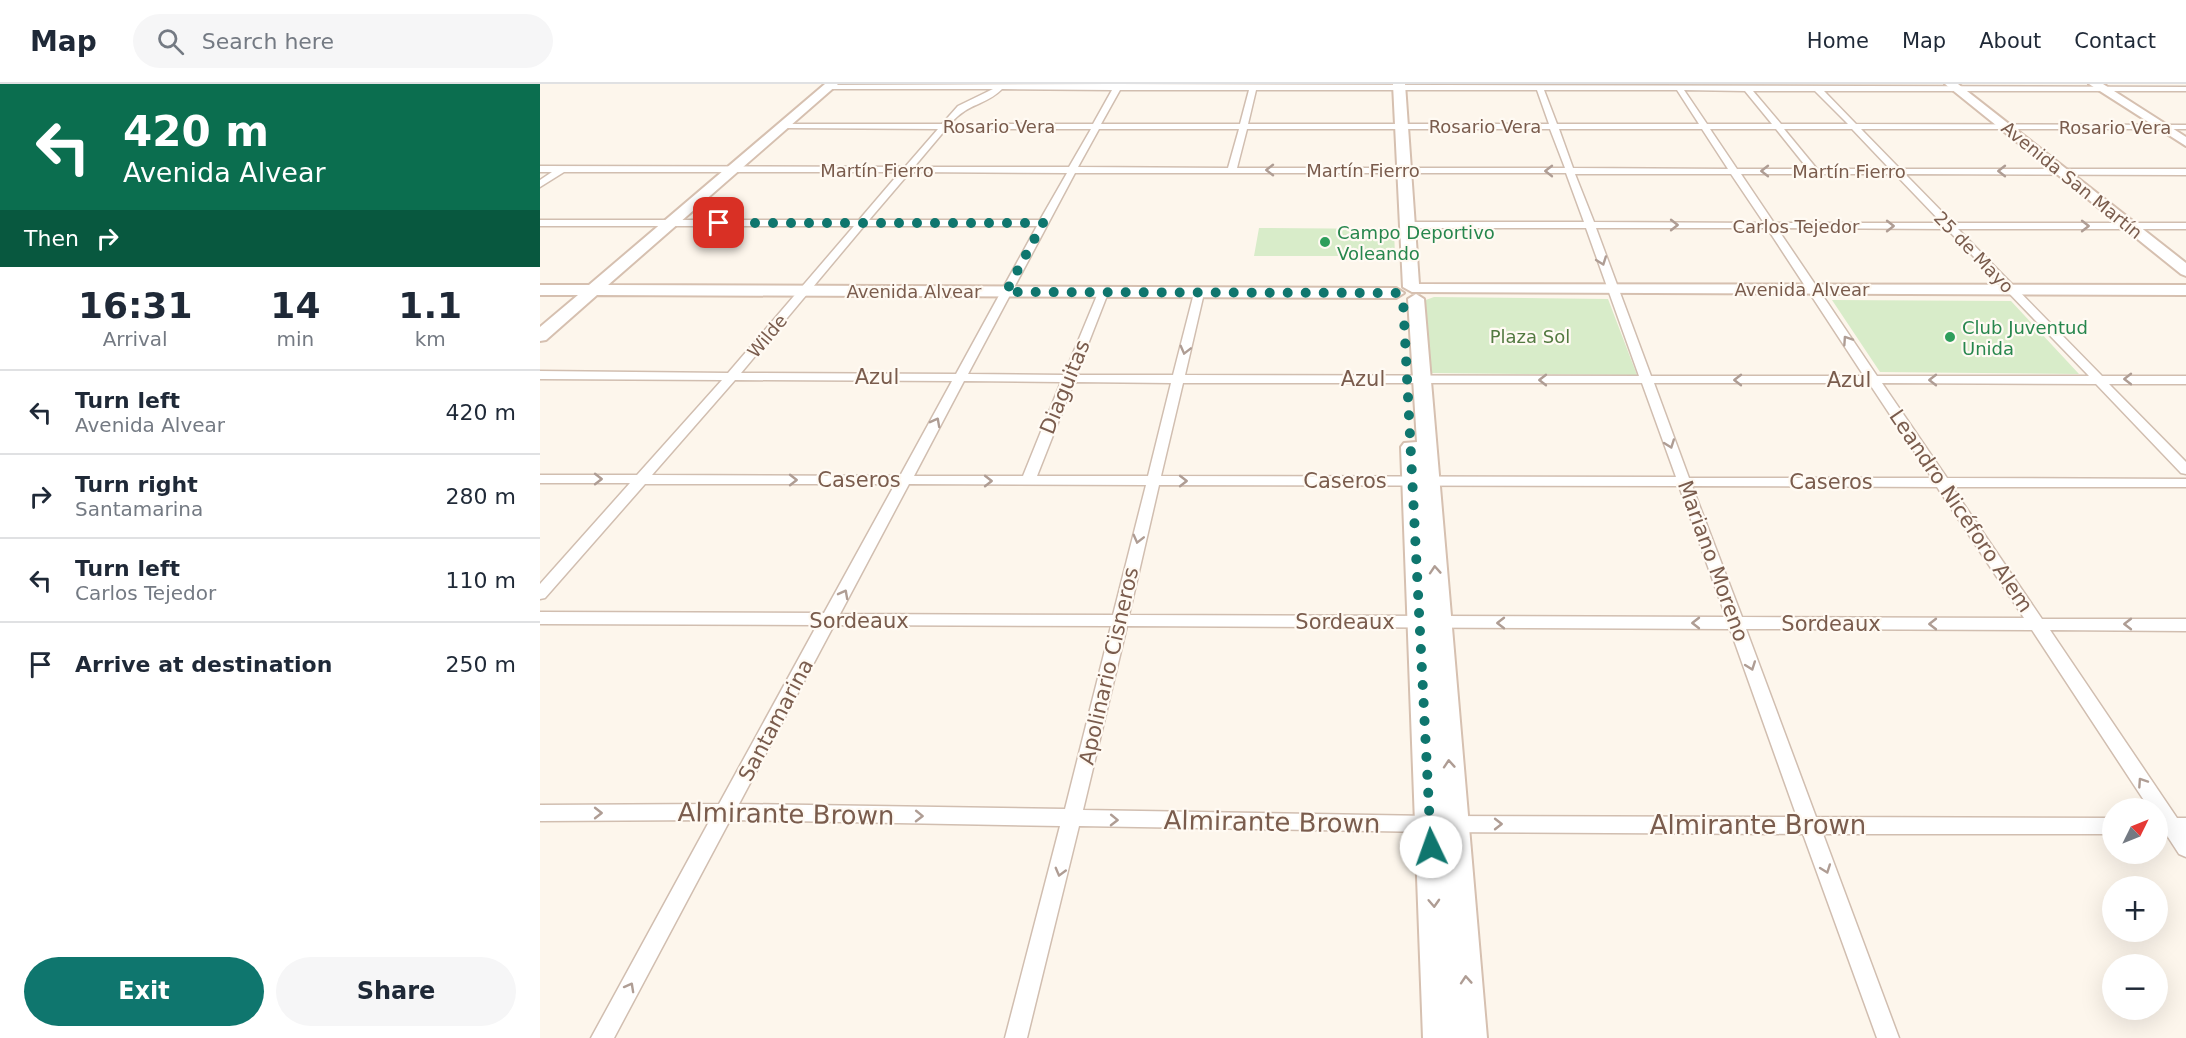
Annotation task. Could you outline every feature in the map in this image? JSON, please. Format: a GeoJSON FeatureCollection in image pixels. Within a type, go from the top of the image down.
{"type":"FeatureCollection","features":[{"type":"Feature","properties":{"kind":"main road"},"geometry":{"type":"LineString","coordinates":[[540,336],[830,86]]}},
{"type":"Feature","properties":{"kind":"main road"},"geometry":{"type":"LineString","coordinates":[[1399,86],[1414,379],[1442,824],[1470,1038]]}},
{"type":"Feature","properties":{"kind":"main road","name":"Avenida San Martín"},"geometry":{"type":"LineString","coordinates":[[1957,87],[2134,226],[2186,271]]}},
{"type":"Feature","properties":{"kind":"main road"},"geometry":{"type":"LineString","coordinates":[[2103,87],[2186,135]]}},
{"type":"Feature","properties":{"kind":"main road"},"geometry":{"type":"LineString","coordinates":[[2174,128],[2186,142]]}},
{"type":"Feature","properties":{"kind":"main road","name":"Avenida San Martín"},"geometry":{"type":"LineString","coordinates":[[2134,226],[2186,263]]}},
{"type":"Feature","properties":{"kind":"main road","name":"Avenida Alvear"},"geometry":{"type":"LineString","coordinates":[[540,290],[1411,294],[1815,292],[2186,297]]}},
{"type":"Feature","properties":{"kind":"main road","name":"Avenida Alvear"},"geometry":{"type":"LineString","coordinates":[[2014,293],[2186,290]]}},
{"type":"Feature","properties":{"kind":"main road"},"geometry":{"type":"LineString","coordinates":[[1440,1038],[1442,824]]}},
{"type":"Feature","properties":{"kind":"street"},"geometry":{"type":"LineString","coordinates":[[2171,84],[2184,90]]}},
{"type":"Feature","properties":{"kind":"street"},"geometry":{"type":"LineString","coordinates":[[830,86],[1678,86],[1747,88],[1815,86],[2103,87],[2184,90]]}},
{"type":"Feature","properties":{"kind":"street","name":"Santamarina"},"geometry":{"type":"LineString","coordinates":[[602,1038],[1118,86]]}},
{"type":"Feature","properties":{"kind":"street"},"geometry":{"type":"LineString","coordinates":[[1232,170],[1254,86]]}},
{"type":"Feature","properties":{"kind":"street","name":"Mariano Moreno"},"geometry":{"type":"LineString","coordinates":[[1538,86],[1888,1038]]}},
{"type":"Feature","properties":{"kind":"street","name":"Leandro Nicéforo Alem"},"geometry":{"type":"LineString","coordinates":[[1678,86],[2186,848]]}},
{"type":"Feature","properties":{"kind":"street","name":"25 de Mayo"},"geometry":{"type":"LineString","coordinates":[[1815,86],[2186,471]]}},
{"type":"Feature","properties":{"kind":"street","name":"Wilde"},"geometry":{"type":"LineString","coordinates":[[540,594],[732,376],[963,105],[988,97],[1000,87]]}},
{"type":"Feature","properties":{"kind":"street"},"geometry":{"type":"LineString","coordinates":[[1747,88],[1815,171]]}},
{"type":"Feature","properties":{"kind":"street","name":"Rosario Vera"},"geometry":{"type":"LineString","coordinates":[[785,126],[2174,128]]}},
{"type":"Feature","properties":{"kind":"street","name":"Martín Fierro"},"geometry":{"type":"LineString","coordinates":[[540,169],[2186,172]]}},
{"type":"Feature","properties":{"kind":"street"},"geometry":{"type":"LineString","coordinates":[[540,184],[562,169]]}},
{"type":"Feature","properties":{"kind":"street"},"geometry":{"type":"LineString","coordinates":[[540,223],[1043,223]]}},
{"type":"Feature","properties":{"kind":"street","name":"Carlos Tejedor"},"geometry":{"type":"LineString","coordinates":[[1406,225],[2186,226]]}},
{"type":"Feature","properties":{"kind":"street","name":"Diaguitas"},"geometry":{"type":"LineString","coordinates":[[1028,481],[1103,293]]}},
{"type":"Feature","properties":{"kind":"street","name":"Apolinario Cisneros"},"geometry":{"type":"LineString","coordinates":[[1016,1038],[1074,819],[1118,622],[1199,293]]}},
{"type":"Feature","properties":{"kind":"street","name":"Azul"},"geometry":{"type":"LineString","coordinates":[[540,375],[1178,379],[2186,380]]}},
{"type":"Feature","properties":{"kind":"street","name":"Caseros"},"geometry":{"type":"LineString","coordinates":[[540,479],[2186,483]]}},
{"type":"Feature","properties":{"kind":"street","name":"Sordeaux"},"geometry":{"type":"LineString","coordinates":[[540,618],[2186,625]]}},
{"type":"Feature","properties":{"kind":"street","name":"Almirante Brown"},"geometry":{"type":"LineString","coordinates":[[540,813],[725,812],[1442,824],[2102,826]]}},
{"type":"Feature","properties":{"kind":"green space","name":"Campo Deportivo Voleando"},"geometry":{"type":"Polygon","coordinates":[[[1259,228],[1394,229],[1395,256],[1254,256],[1259,228]]]}},
{"type":"Feature","properties":{"kind":"green space","name":"Plaza Sol"},"geometry":{"type":"Polygon","coordinates":[[[1434,297],[1608,299],[1637,375],[1430,373],[1423,301],[1434,297]]]}},
{"type":"Feature","properties":{"kind":"green space","name":"Club Juventud Unida"},"geometry":{"type":"Polygon","coordinates":[[[1832,300],[2011,301],[2079,374],[1880,372],[1832,300]]]}},
{"type":"Feature","properties":{"kind":"place","name":"Campo Deportivo Voleando"},"geometry":{"type":"Point","coordinates":[1325,242]}},
{"type":"Feature","properties":{"kind":"place","name":"Club Juventud Unida"},"geometry":{"type":"Point","coordinates":[1950,337]}},
{"type":"Feature","properties":{"kind":"route"},"geometry":{"type":"LineString","coordinates":[[719,223],[1043,223],[1006,292],[1396,293],[1403,299],[1431,847]]}}]}
